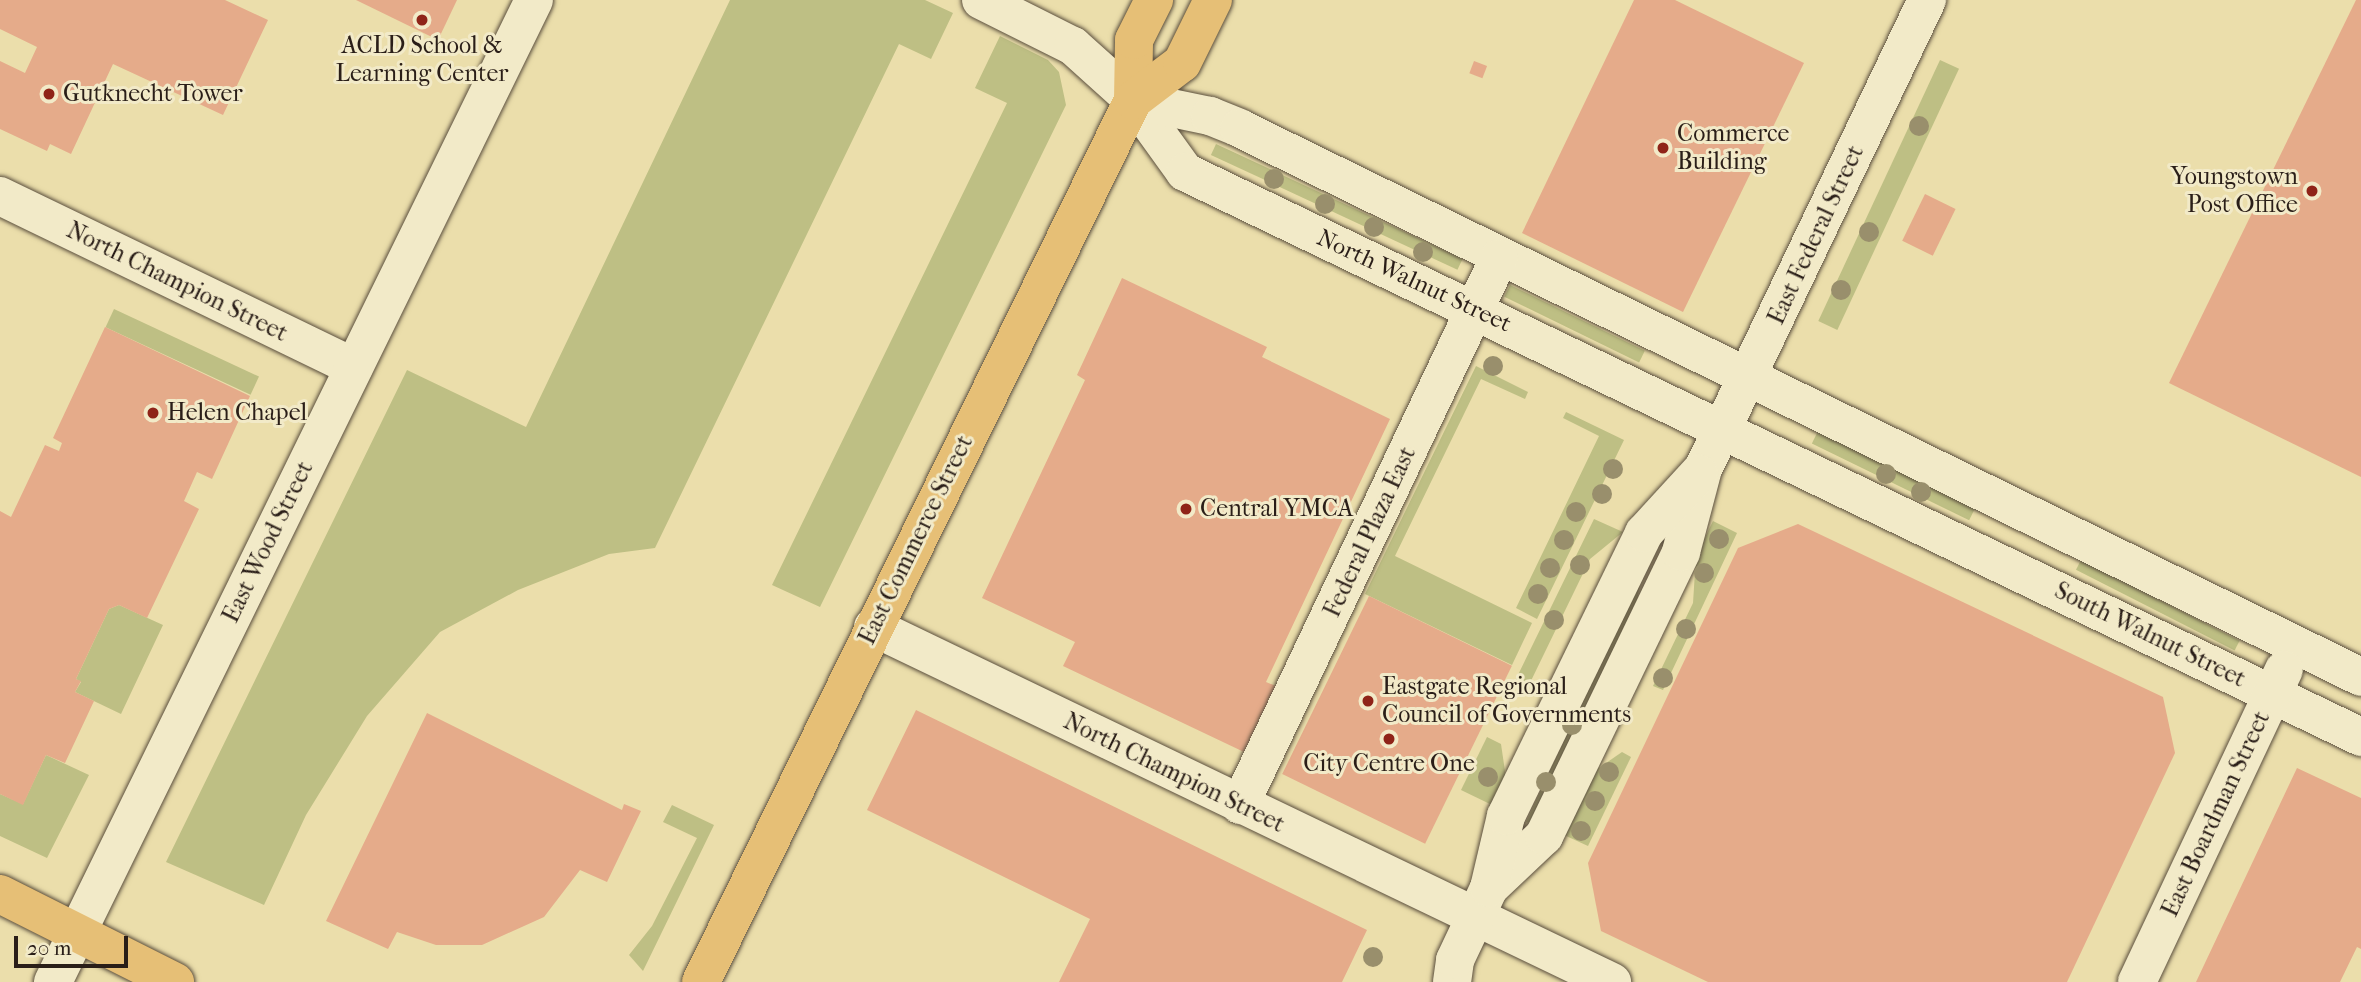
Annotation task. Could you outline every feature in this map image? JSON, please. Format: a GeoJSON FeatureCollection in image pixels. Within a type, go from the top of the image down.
{"type":"FeatureCollection","features":[{"type":"Feature","properties":{"kind":"main road","name":"East Commerce Street"},"geometry":{"type":"LineString","coordinates":[[701,982],[1133,100],[1134,40],[1154,0]]}},
{"type":"Feature","properties":{"kind":"main road","name":"East Commerce Street"},"geometry":{"type":"LineString","coordinates":[[1133,100],[1182,63],[1213,0]]}},
{"type":"Feature","properties":{"kind":"main road"},"geometry":{"type":"LineString","coordinates":[[0,894],[175,982]]}},
{"type":"Feature","properties":{"kind":"street","name":"East Wood Street"},"geometry":{"type":"LineString","coordinates":[[52,982],[534,0]]}},
{"type":"Feature","properties":{"kind":"street","name":"North Walnut Street"},"geometry":{"type":"LineString","coordinates":[[981,0],[1073,46],[1133,100],[1185,172],[1723,429]]}},
{"type":"Feature","properties":{"kind":"street","name":"East Federal Street"},"geometry":{"type":"LineString","coordinates":[[1446,975],[1482,903],[1544,835],[1681,551],[1703,468],[1927,0]]}},
{"type":"Feature","properties":{"kind":"street"},"geometry":{"type":"LineString","coordinates":[[1133,100],[1210,116],[1239,128],[1499,258],[2039,517],[2361,677]]}},
{"type":"Feature","properties":{"kind":"street","name":"North Champion Street"},"geometry":{"type":"LineString","coordinates":[[0,196],[354,367]]}},
{"type":"Feature","properties":{"kind":"street","name":"Federal Plaza East"},"geometry":{"type":"LineString","coordinates":[[1240,805],[1499,258]]}},
{"type":"Feature","properties":{"kind":"street"},"geometry":{"type":"LineString","coordinates":[[1564,352],[1589,301]]}},
{"type":"Feature","properties":{"kind":"street","name":"South Walnut Street"},"geometry":{"type":"LineString","coordinates":[[1723,429],[2361,737]]}},
{"type":"Feature","properties":{"kind":"street"},"geometry":{"type":"LineString","coordinates":[[2014,569],[2039,517]]}},
{"type":"Feature","properties":{"kind":"street","name":"North Champion Street"},"geometry":{"type":"LineString","coordinates":[[873,627],[1240,805],[1482,903],[1612,982]]}},
{"type":"Feature","properties":{"kind":"street","name":"East Boardman Street"},"geometry":{"type":"LineString","coordinates":[[2137,982],[2295,646]]}},
{"type":"Feature","properties":{"kind":"green space"},"geometry":{"type":"Polygon","coordinates":[[[730,0],[925,0],[953,13],[931,59],[899,44],[655,548],[609,554],[518,590],[440,632],[367,716],[306,815],[264,905],[166,862],[407,370],[526,427],[730,0]]]}},
{"type":"Feature","properties":{"kind":"green space"},"geometry":{"type":"Polygon","coordinates":[[[1000,36],[1048,60],[1059,72],[1066,105],[820,607],[772,585],[1007,103],[975,88],[1000,36]]]}},
{"type":"Feature","properties":{"kind":"green space"},"geometry":{"type":"Polygon","coordinates":[[[1940,60],[1959,69],[1837,330],[1818,321],[1940,60]]]}},
{"type":"Feature","properties":{"kind":"green space"},"geometry":{"type":"Polygon","coordinates":[[[1216,144],[1463,259],[1457,270],[1211,155],[1216,144]]]}},
{"type":"Feature","properties":{"kind":"green space"},"geometry":{"type":"Polygon","coordinates":[[[1510,285],[1645,351],[1639,362],[1504,297],[1510,285]]]}},
{"type":"Feature","properties":{"kind":"green space"},"geometry":{"type":"Polygon","coordinates":[[[114,309],[259,377],[251,395],[106,327],[114,309]]]}},
{"type":"Feature","properties":{"kind":"green space"},"geometry":{"type":"Polygon","coordinates":[[[1476,366],[1528,392],[1525,399],[1481,379],[1395,556],[1532,623],[1512,665],[1365,594],[1476,366]]]}},
{"type":"Feature","properties":{"kind":"green space"},"geometry":{"type":"Polygon","coordinates":[[[1566,412],[1624,440],[1537,619],[1516,608],[1599,436],[1563,418],[1566,412]]]}},
{"type":"Feature","properties":{"kind":"green space"},"geometry":{"type":"Polygon","coordinates":[[[1818,431],[1975,508],[1969,520],[1812,444],[1818,431]]]}},
{"type":"Feature","properties":{"kind":"green space"},"geometry":{"type":"Polygon","coordinates":[[[1594,519],[1623,532],[1590,559],[1528,687],[1515,681],[1594,519]]]}},
{"type":"Feature","properties":{"kind":"green space"},"geometry":{"type":"Polygon","coordinates":[[[1713,521],[1737,533],[1663,690],[1653,686],[1693,603],[1696,556],[1713,521]]]}},
{"type":"Feature","properties":{"kind":"green space"},"geometry":{"type":"Polygon","coordinates":[[[2081,560],[2240,641],[2235,651],[2076,570],[2081,560]]]}},
{"type":"Feature","properties":{"kind":"green space"},"geometry":{"type":"Polygon","coordinates":[[[1641,576],[1633,627],[1531,823],[1526,822],[1641,576]]]}},
{"type":"Feature","properties":{"kind":"green space"},"geometry":{"type":"Polygon","coordinates":[[[119,605],[163,625],[121,714],[75,692],[81,682],[76,679],[109,609],[119,605]]]}},
{"type":"Feature","properties":{"kind":"green space"},"geometry":{"type":"Polygon","coordinates":[[[1487,737],[1501,744],[1506,778],[1492,805],[1461,790],[1487,737]]]}},
{"type":"Feature","properties":{"kind":"green space"},"geometry":{"type":"Polygon","coordinates":[[[1622,752],[1631,757],[1588,846],[1564,835],[1593,772],[1622,752]]]}},
{"type":"Feature","properties":{"kind":"green space"},"geometry":{"type":"Polygon","coordinates":[[[46,755],[89,775],[47,858],[0,836],[0,794],[23,804],[46,755]]]}},
{"type":"Feature","properties":{"kind":"green space"},"geometry":{"type":"Polygon","coordinates":[[[672,805],[714,825],[643,971],[629,955],[652,926],[697,838],[663,822],[672,805]]]}},
{"type":"Feature","properties":{"kind":"building","name":"Gutknecht Tower"},"geometry":{"type":"Polygon","coordinates":[[[0,0],[225,0],[268,20],[223,115],[113,64],[71,154],[50,144],[47,151],[0,129],[0,61],[25,73],[37,47],[0,29],[0,0]]]}},
{"type":"Feature","properties":{"kind":"building","name":"ACLD School & Learning Center"},"geometry":{"type":"Polygon","coordinates":[[[356,0],[457,0],[438,40],[356,0]]]}},
{"type":"Feature","properties":{"kind":"building","name":"Commerce Building"},"geometry":{"type":"Polygon","coordinates":[[[1634,0],[1675,0],[1804,63],[1683,312],[1522,233],[1634,0]]]}},
{"type":"Feature","properties":{"kind":"building","name":"Youngstown Post Office"},"geometry":{"type":"Polygon","coordinates":[[[2356,0],[2361,0],[2361,477],[2169,383],[2356,0]]]}},
{"type":"Feature","properties":{"kind":"building"},"geometry":{"type":"Polygon","coordinates":[[[1474,61],[1487,66],[1482,78],[1469,73],[1474,61]]]}},
{"type":"Feature","properties":{"kind":"building"},"geometry":{"type":"Polygon","coordinates":[[[1925,194],[1956,209],[1933,256],[1902,241],[1925,194]]]}},
{"type":"Feature","properties":{"kind":"building","name":"Central YMCA"},"geometry":{"type":"Polygon","coordinates":[[[1122,278],[1267,347],[1262,357],[1390,419],[1266,682],[1276,686],[1244,752],[1063,666],[1075,642],[982,598],[1085,380],[1077,375],[1122,278]]]}},
{"type":"Feature","properties":{"kind":"building"},"geometry":{"type":"Polygon","coordinates":[[[105,327],[250,396],[212,479],[197,472],[184,501],[199,509],[147,618],[119,605],[109,609],[76,679],[81,681],[75,692],[94,701],[65,763],[46,755],[23,805],[0,794],[0,511],[11,517],[45,445],[59,451],[62,443],[53,438],[105,327]]]}},
{"type":"Feature","properties":{"kind":"building"},"geometry":{"type":"Polygon","coordinates":[[[1798,524],[2163,697],[2175,753],[2067,982],[1708,982],[1601,931],[1588,863],[1738,548],[1798,524]]]}},
{"type":"Feature","properties":{"kind":"building","name":"City Centre One"},"geometry":{"type":"Polygon","coordinates":[[[1369,596],[1512,666],[1425,844],[1282,774],[1369,596]]]}},
{"type":"Feature","properties":{"kind":"building"},"geometry":{"type":"Polygon","coordinates":[[[916,710],[1367,930],[1342,982],[1059,982],[1090,919],[867,810],[916,710]]]}},
{"type":"Feature","properties":{"kind":"building"},"geometry":{"type":"Polygon","coordinates":[[[427,713],[622,810],[624,804],[641,811],[607,882],[580,870],[544,917],[482,945],[436,945],[397,932],[388,949],[326,921],[427,713]]]}},
{"type":"Feature","properties":{"kind":"building"},"geometry":{"type":"Polygon","coordinates":[[[2297,768],[2361,798],[2361,949],[2357,947],[2340,982],[2196,982],[2297,768]]]}},
{"type":"Feature","properties":{"kind":"place","name":"ACLD School & Learning Center"},"geometry":{"type":"Point","coordinates":[422,20]}},
{"type":"Feature","properties":{"kind":"place","name":"Gutknecht Tower"},"geometry":{"type":"Point","coordinates":[49,94]}},
{"type":"Feature","properties":{"kind":"place","name":"Commerce Building"},"geometry":{"type":"Point","coordinates":[1663,148]}},
{"type":"Feature","properties":{"kind":"place","name":"Youngstown Post Office"},"geometry":{"type":"Point","coordinates":[2312,191]}},
{"type":"Feature","properties":{"kind":"place","name":"Helen Chapel"},"geometry":{"type":"Point","coordinates":[153,413]}},
{"type":"Feature","properties":{"kind":"place","name":"Central YMCA"},"geometry":{"type":"Point","coordinates":[1186,509]}},
{"type":"Feature","properties":{"kind":"place","name":"Eastgate Regional Council of Governments"},"geometry":{"type":"Point","coordinates":[1368,701]}},
{"type":"Feature","properties":{"kind":"place","name":"City Centre One"},"geometry":{"type":"Point","coordinates":[1389,739]}}]}
